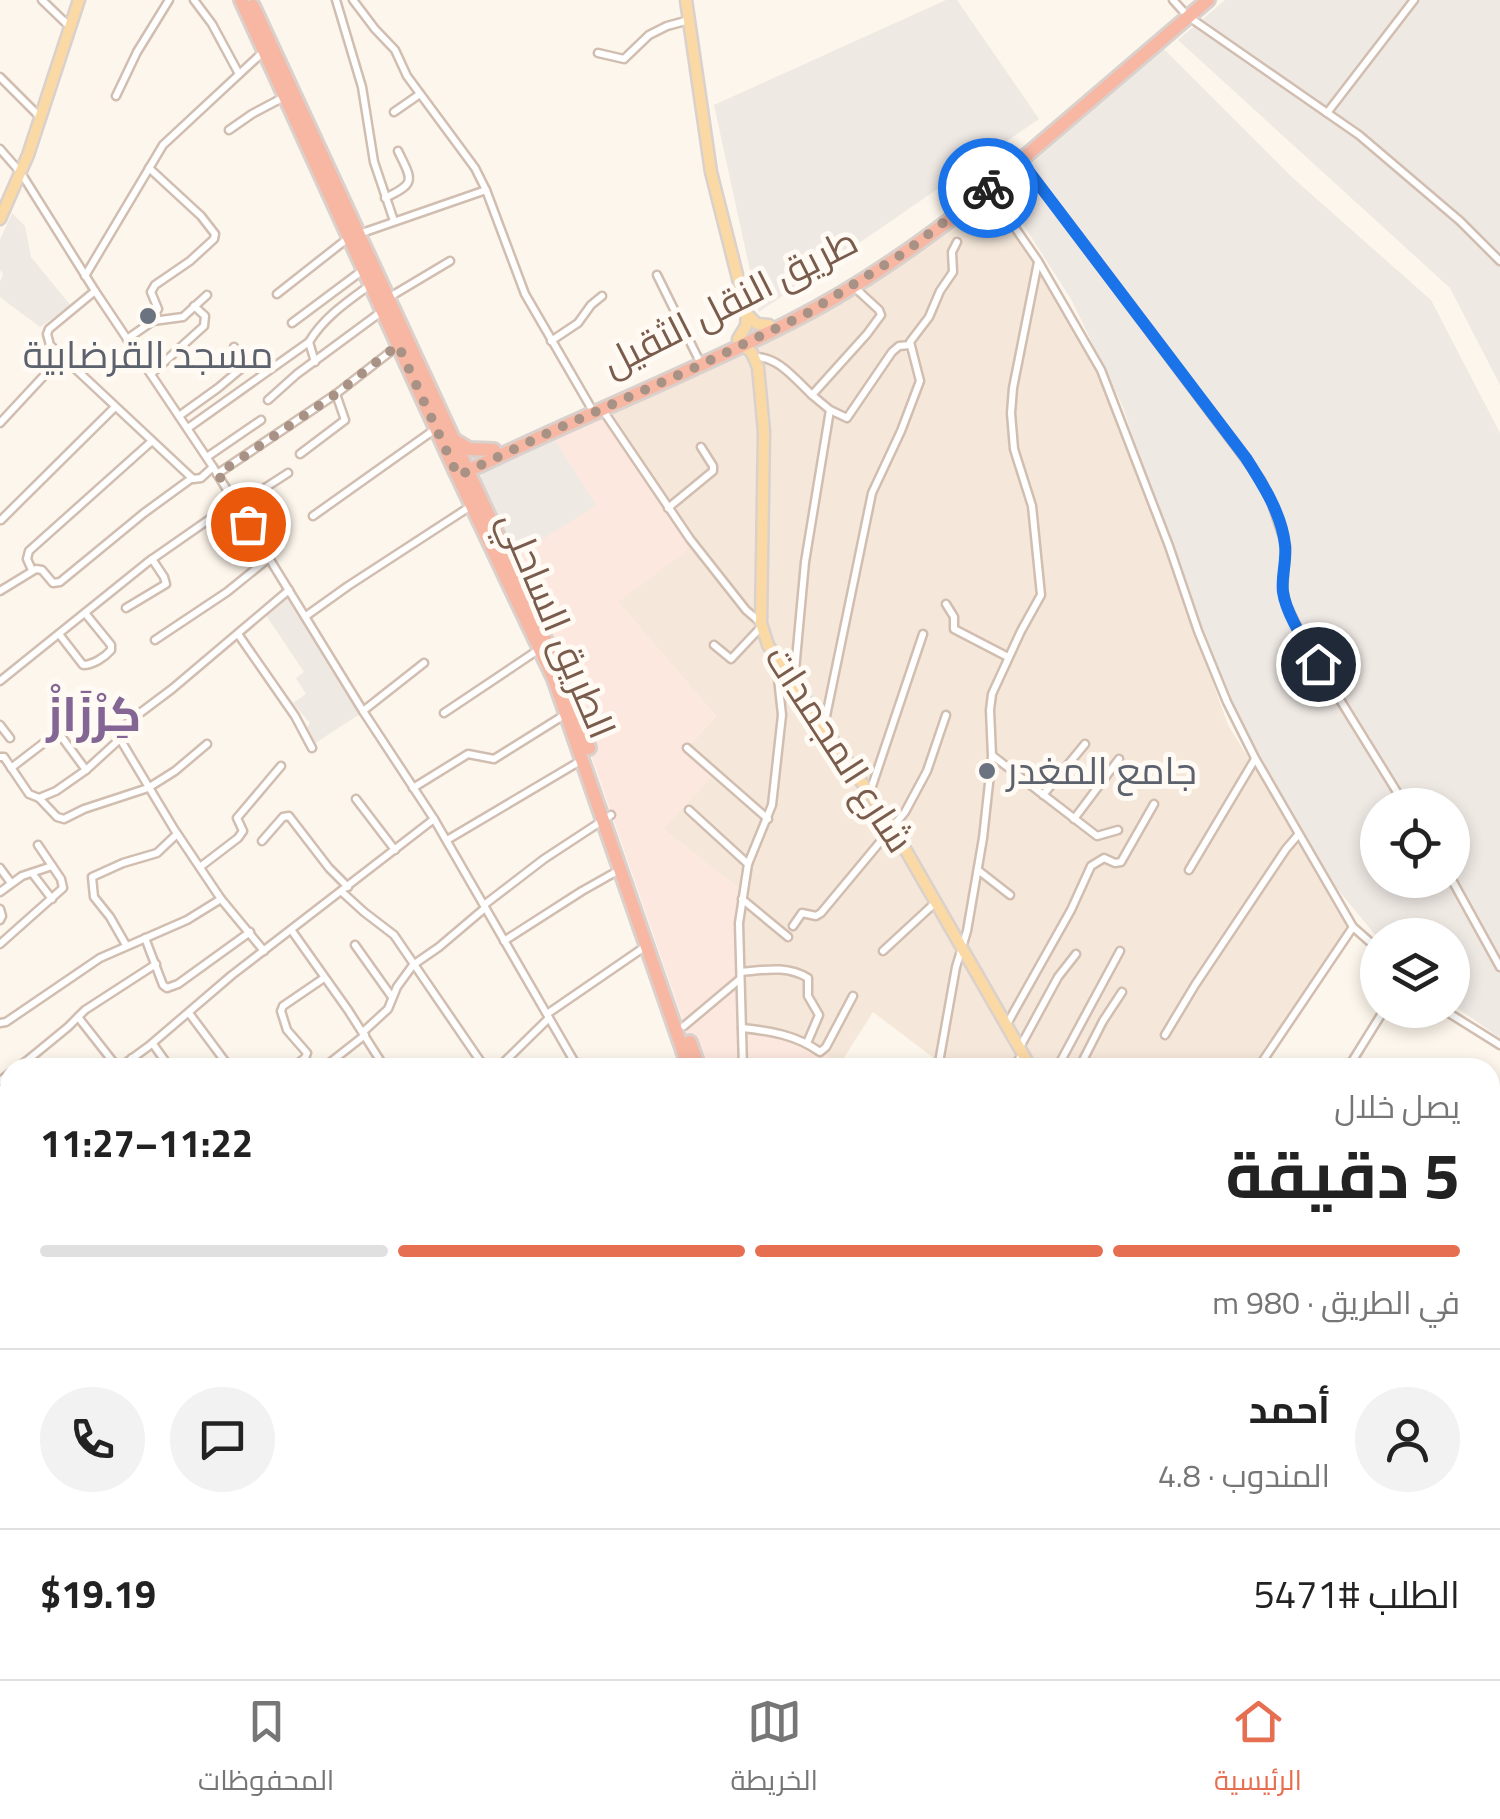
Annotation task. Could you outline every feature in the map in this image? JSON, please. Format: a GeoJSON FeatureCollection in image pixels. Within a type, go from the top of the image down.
{"type":"FeatureCollection","features":[{"type":"Feature","properties":{"kind":"highway","name":"الطريق الساحلي"},"geometry":{"type":"LineString","coordinates":[[241,0],[354,235],[364,268],[385,305],[398,345],[436,428],[461,470],[569,694],[621,868],[686,1058]]}},
{"type":"Feature","properties":{"kind":"highway","name":"الطريق الساحلي"},"geometry":{"type":"LineString","coordinates":[[250,0],[385,305],[451,437],[461,470]]}},
{"type":"Feature","properties":{"kind":"highway","name":"طريق النقل الثقيل"},"geometry":{"type":"LineString","coordinates":[[596,407],[698,358],[792,321],[924,239],[1021,161],[1181,9],[1196,0]]}},
{"type":"Feature","properties":{"kind":"highway","name":"طريق النقل الثقيل"},"geometry":{"type":"LineString","coordinates":[[1181,9],[1208,0]]}},
{"type":"Feature","properties":{"kind":"highway","name":"طريق النقل الثقيل"},"geometry":{"type":"LineString","coordinates":[[461,470],[740,342],[855,276],[933,222],[1126,65]]}},
{"type":"Feature","properties":{"kind":"highway"},"geometry":{"type":"LineString","coordinates":[[451,437],[470,449],[494,454],[482,476],[478,504]]}},
{"type":"Feature","properties":{"kind":"highway","name":"الطريق الساحلي"},"geometry":{"type":"LineString","coordinates":[[478,504],[608,818],[695,1058]]}},
{"type":"Feature","properties":{"kind":"main road"},"geometry":{"type":"LineString","coordinates":[[0,219],[21,174],[79,0]]}},
{"type":"Feature","properties":{"kind":"main road"},"geometry":{"type":"LineString","coordinates":[[686,0],[713,181],[748,314],[740,342],[754,357]]}},
{"type":"Feature","properties":{"kind":"main road"},"geometry":{"type":"LineString","coordinates":[[748,314],[755,322],[768,325]]}},
{"type":"Feature","properties":{"kind":"main road","name":"شارع المجمدات"},"geometry":{"type":"LineString","coordinates":[[754,357],[764,432],[762,624],[768,645],[893,828],[1025,1058]]}},
{"type":"Feature","properties":{"kind":"street"},"geometry":{"type":"LineString","coordinates":[[42,0],[69,26]]}},
{"type":"Feature","properties":{"kind":"street"},"geometry":{"type":"LineString","coordinates":[[116,96],[169,0]]}},
{"type":"Feature","properties":{"kind":"street"},"geometry":{"type":"LineString","coordinates":[[194,0],[239,74]]}},
{"type":"Feature","properties":{"kind":"street"},"geometry":{"type":"LineString","coordinates":[[336,0],[362,86],[371,151],[394,221]]}},
{"type":"Feature","properties":{"kind":"street"},"geometry":{"type":"LineString","coordinates":[[353,0],[400,56],[407,76],[466,155],[486,190],[525,294],[551,342],[699,551],[762,624],[733,658],[714,645]]}},
{"type":"Feature","properties":{"kind":"street"},"geometry":{"type":"LineString","coordinates":[[1327,113],[1414,0]]}},
{"type":"Feature","properties":{"kind":"street"},"geometry":{"type":"LineString","coordinates":[[1181,9],[1360,135],[1500,261]]}},
{"type":"Feature","properties":{"kind":"street"},"geometry":{"type":"LineString","coordinates":[[598,53],[624,58],[649,35],[688,20]]}},
{"type":"Feature","properties":{"kind":"street"},"geometry":{"type":"LineString","coordinates":[[85,276],[168,138],[264,51]]}},
{"type":"Feature","properties":{"kind":"street"},"geometry":{"type":"LineString","coordinates":[[0,77],[40,118]]}},
{"type":"Feature","properties":{"kind":"street"},"geometry":{"type":"LineString","coordinates":[[394,112],[420,94]]}},
{"type":"Feature","properties":{"kind":"street"},"geometry":{"type":"LineString","coordinates":[[229,130],[285,97]]}},
{"type":"Feature","properties":{"kind":"street"},"geometry":{"type":"LineString","coordinates":[[0,149],[21,174],[216,470],[447,840],[572,1058]]}},
{"type":"Feature","properties":{"kind":"street"},"geometry":{"type":"LineString","coordinates":[[385,198],[409,184],[410,176],[398,151]]}},
{"type":"Feature","properties":{"kind":"street"},"geometry":{"type":"LineString","coordinates":[[1021,161],[1260,480],[1286,546],[1282,589],[1286,604],[1305,643],[1395,788]]}},
{"type":"Feature","properties":{"kind":"street"},"geometry":{"type":"LineString","coordinates":[[148,324],[158,309],[151,292],[155,285],[190,260],[216,234],[149,168]]}},
{"type":"Feature","properties":{"kind":"street"},"geometry":{"type":"LineString","coordinates":[[0,184],[12,194]]}},
{"type":"Feature","properties":{"kind":"street"},"geometry":{"type":"LineString","coordinates":[[988,188],[1038,261],[1101,370],[1226,702],[1298,835],[1352,928],[1360,935]]}},
{"type":"Feature","properties":{"kind":"street"},"geometry":{"type":"LineString","coordinates":[[278,294],[354,235],[486,190]]}},
{"type":"Feature","properties":{"kind":"street"},"geometry":{"type":"LineString","coordinates":[[754,357],[774,360],[830,410],[843,418],[849,417],[892,352],[910,344],[928,317],[953,272],[952,252],[957,242]]}},
{"type":"Feature","properties":{"kind":"street"},"geometry":{"type":"LineString","coordinates":[[940,1058],[978,870],[992,756],[994,686],[1042,590],[1032,506],[1016,455],[1012,423],[1013,388],[1038,261]]}},
{"type":"Feature","properties":{"kind":"street"},"geometry":{"type":"LineString","coordinates":[[268,400],[385,305],[450,262]]}},
{"type":"Feature","properties":{"kind":"street"},"geometry":{"type":"LineString","coordinates":[[292,324],[364,268]]}},
{"type":"Feature","properties":{"kind":"street"},"geometry":{"type":"LineString","coordinates":[[656,274],[698,358]]}},
{"type":"Feature","properties":{"kind":"street"},"geometry":{"type":"LineString","coordinates":[[188,428],[309,342],[330,316],[371,284]]}},
{"type":"Feature","properties":{"kind":"street"},"geometry":{"type":"LineString","coordinates":[[812,395],[881,316],[853,286]]}},
{"type":"Feature","properties":{"kind":"street"},"geometry":{"type":"LineString","coordinates":[[95,291],[54,324],[47,338],[58,353],[192,478]]}},
{"type":"Feature","properties":{"kind":"street"},"geometry":{"type":"LineString","coordinates":[[128,339],[148,324],[183,317],[207,295]]}},
{"type":"Feature","properties":{"kind":"street"},"geometry":{"type":"LineString","coordinates":[[551,342],[578,324],[590,305],[602,296]]}},
{"type":"Feature","properties":{"kind":"street"},"geometry":{"type":"LineString","coordinates":[[151,374],[204,326],[205,316],[194,306]]}},
{"type":"Feature","properties":{"kind":"street"},"geometry":{"type":"LineString","coordinates":[[309,342],[314,362]]}},
{"type":"Feature","properties":{"kind":"street"},"geometry":{"type":"LineString","coordinates":[[824,727],[872,493],[920,380],[910,344]]}},
{"type":"Feature","properties":{"kind":"street"},"geometry":{"type":"LineString","coordinates":[[0,591],[32,570],[42,570],[53,583],[60,582],[192,478],[216,470],[336,394],[398,345]]}},
{"type":"Feature","properties":{"kind":"street"},"geometry":{"type":"LineString","coordinates":[[179,416],[243,366],[234,347]]}},
{"type":"Feature","properties":{"kind":"street"},"geometry":{"type":"LineString","coordinates":[[0,422],[52,366]]}},
{"type":"Feature","properties":{"kind":"street"},"geometry":{"type":"LineString","coordinates":[[300,454],[344,420],[336,394]]}},
{"type":"Feature","properties":{"kind":"street"},"geometry":{"type":"LineString","coordinates":[[27,502],[37,487],[117,408]]}},
{"type":"Feature","properties":{"kind":"street"},"geometry":{"type":"LineString","coordinates":[[1,520],[117,408]]}},
{"type":"Feature","properties":{"kind":"street"},"geometry":{"type":"LineString","coordinates":[[794,684],[805,562],[830,410]]}},
{"type":"Feature","properties":{"kind":"street"},"geometry":{"type":"LineString","coordinates":[[207,457],[261,420]]}},
{"type":"Feature","properties":{"kind":"street"},"geometry":{"type":"LineString","coordinates":[[313,516],[436,428]]}},
{"type":"Feature","properties":{"kind":"street"},"geometry":{"type":"LineString","coordinates":[[32,570],[27,559],[29,551],[152,440]]}},
{"type":"Feature","properties":{"kind":"street"},"geometry":{"type":"LineString","coordinates":[[668,508],[713,471],[701,446]]}},
{"type":"Feature","properties":{"kind":"street"},"geometry":{"type":"LineString","coordinates":[[0,681],[152,559],[288,473]]}},
{"type":"Feature","properties":{"kind":"street"},"geometry":{"type":"LineString","coordinates":[[306,616],[360,577],[478,504]]}},
{"type":"Feature","properties":{"kind":"street"},"geometry":{"type":"LineString","coordinates":[[155,640],[227,592],[269,558]]}},
{"type":"Feature","properties":{"kind":"street"},"geometry":{"type":"LineString","coordinates":[[126,608],[166,584],[152,559]]}},
{"type":"Feature","properties":{"kind":"street"},"geometry":{"type":"LineString","coordinates":[[39,798],[86,770],[120,738],[132,719],[290,590]]}},
{"type":"Feature","properties":{"kind":"street"},"geometry":{"type":"LineString","coordinates":[[946,604],[954,616],[954,629],[1008,657]]}},
{"type":"Feature","properties":{"kind":"street"},"geometry":{"type":"LineString","coordinates":[[59,634],[83,664],[106,656],[111,645],[85,613]]}},
{"type":"Feature","properties":{"kind":"street"},"geometry":{"type":"LineString","coordinates":[[238,634],[295,716],[312,748]]}},
{"type":"Feature","properties":{"kind":"street"},"geometry":{"type":"LineString","coordinates":[[870,792],[923,634]]}},
{"type":"Feature","properties":{"kind":"street"},"geometry":{"type":"LineString","coordinates":[[444,712],[540,649]]}},
{"type":"Feature","properties":{"kind":"street"},"geometry":{"type":"LineString","coordinates":[[743,1058],[739,923],[748,864],[772,805],[782,715],[776,659]]}},
{"type":"Feature","properties":{"kind":"street"},"geometry":{"type":"LineString","coordinates":[[364,711],[424,663]]}},
{"type":"Feature","properties":{"kind":"street"},"geometry":{"type":"LineString","coordinates":[[414,788],[468,754],[494,759],[567,714]]}},
{"type":"Feature","properties":{"kind":"street"},"geometry":{"type":"LineString","coordinates":[[793,926],[802,914],[821,913],[905,812],[928,771],[946,716]]}},
{"type":"Feature","properties":{"kind":"street"},"geometry":{"type":"LineString","coordinates":[[11,768],[71,722]]}},
{"type":"Feature","properties":{"kind":"street"},"geometry":{"type":"LineString","coordinates":[[0,725],[10,738]]}},
{"type":"Feature","properties":{"kind":"street"},"geometry":{"type":"LineString","coordinates":[[58,732],[86,770]]}},
{"type":"Feature","properties":{"kind":"street"},"geometry":{"type":"LineString","coordinates":[[120,738],[177,834],[221,899],[264,951]]}},
{"type":"Feature","properties":{"kind":"street"},"geometry":{"type":"LineString","coordinates":[[0,757],[4,757],[28,794],[39,798],[57,817],[64,818],[148,788],[207,744]]}},
{"type":"Feature","properties":{"kind":"street"},"geometry":{"type":"LineString","coordinates":[[1043,795],[1085,744]]}},
{"type":"Feature","properties":{"kind":"street"},"geometry":{"type":"LineString","coordinates":[[687,748],[768,819]]}},
{"type":"Feature","properties":{"kind":"street"},"geometry":{"type":"LineString","coordinates":[[992,756],[1097,836],[1118,830]]}},
{"type":"Feature","properties":{"kind":"street"},"geometry":{"type":"LineString","coordinates":[[1189,870],[1255,758]]}},
{"type":"Feature","properties":{"kind":"street"},"geometry":{"type":"LineString","coordinates":[[1074,819],[1119,759]]}},
{"type":"Feature","properties":{"kind":"street"},"geometry":{"type":"LineString","coordinates":[[447,840],[584,760]]}},
{"type":"Feature","properties":{"kind":"street"},"geometry":{"type":"LineString","coordinates":[[200,867],[238,838],[243,830],[237,818],[281,766]]}},
{"type":"Feature","properties":{"kind":"street"},"geometry":{"type":"LineString","coordinates":[[356,799],[395,850]]}},
{"type":"Feature","properties":{"kind":"street"},"geometry":{"type":"LineString","coordinates":[[1007,1025],[1091,866],[1104,858],[1121,862],[1154,804]]}},
{"type":"Feature","properties":{"kind":"street"},"geometry":{"type":"LineString","coordinates":[[689,810],[748,864]]}},
{"type":"Feature","properties":{"kind":"street"},"geometry":{"type":"LineString","coordinates":[[262,842],[284,816],[289,816],[364,912],[394,935],[478,1058]]}},
{"type":"Feature","properties":{"kind":"street"},"geometry":{"type":"LineString","coordinates":[[335,1058],[386,1013],[397,988],[414,965],[544,860],[608,818]]}},
{"type":"Feature","properties":{"kind":"street"},"geometry":{"type":"LineString","coordinates":[[132,1058],[434,819]]}},
{"type":"Feature","properties":{"kind":"street"},"geometry":{"type":"LineString","coordinates":[[126,945],[94,897],[92,877],[123,862],[157,853],[177,834]]}},
{"type":"Feature","properties":{"kind":"street"},"geometry":{"type":"LineString","coordinates":[[1164,1035],[1298,835]]}},
{"type":"Feature","properties":{"kind":"street"},"geometry":{"type":"LineString","coordinates":[[0,944],[63,888],[38,845]]}},
{"type":"Feature","properties":{"kind":"street"},"geometry":{"type":"LineString","coordinates":[[0,892],[52,866]]}},
{"type":"Feature","properties":{"kind":"street"},"geometry":{"type":"LineString","coordinates":[[0,868],[12,884]]}},
{"type":"Feature","properties":{"kind":"street"},"geometry":{"type":"LineString","coordinates":[[504,940],[621,868]]}},
{"type":"Feature","properties":{"kind":"street"},"geometry":{"type":"LineString","coordinates":[[978,870],[1010,895]]}},
{"type":"Feature","properties":{"kind":"street"},"geometry":{"type":"LineString","coordinates":[[32,873],[52,899]]}},
{"type":"Feature","properties":{"kind":"street"},"geometry":{"type":"LineString","coordinates":[[1462,898],[1500,967]]}},
{"type":"Feature","properties":{"kind":"street"},"geometry":{"type":"LineString","coordinates":[[0,1023],[126,945],[188,920],[221,899]]}},
{"type":"Feature","properties":{"kind":"street"},"geometry":{"type":"LineString","coordinates":[[742,899],[788,937]]}},
{"type":"Feature","properties":{"kind":"street"},"geometry":{"type":"LineString","coordinates":[[883,951],[936,902]]}},
{"type":"Feature","properties":{"kind":"street"},"geometry":{"type":"LineString","coordinates":[[0,910],[0,920]]}},
{"type":"Feature","properties":{"kind":"street"},"geometry":{"type":"LineString","coordinates":[[1265,1058],[1352,928]]}},
{"type":"Feature","properties":{"kind":"street"},"geometry":{"type":"LineString","coordinates":[[292,931],[379,1058]]}},
{"type":"Feature","properties":{"kind":"street"},"geometry":{"type":"LineString","coordinates":[[145,938],[167,988],[250,932]]}},
{"type":"Feature","properties":{"kind":"street"},"geometry":{"type":"LineString","coordinates":[[355,945],[393,998]]}},
{"type":"Feature","properties":{"kind":"street"},"geometry":{"type":"LineString","coordinates":[[508,1058],[548,1016],[647,946]]}},
{"type":"Feature","properties":{"kind":"street"},"geometry":{"type":"LineString","coordinates":[[1062,1058],[1120,951]]}},
{"type":"Feature","properties":{"kind":"street"},"geometry":{"type":"LineString","coordinates":[[1018,1058],[1062,970],[1076,954]]}},
{"type":"Feature","properties":{"kind":"street"},"geometry":{"type":"LineString","coordinates":[[30,1058],[119,986],[156,964]]}},
{"type":"Feature","properties":{"kind":"street"},"geometry":{"type":"LineString","coordinates":[[684,1026],[740,975],[780,968],[808,978],[808,996],[819,1014],[807,1043]]}},
{"type":"Feature","properties":{"kind":"street"},"geometry":{"type":"LineString","coordinates":[[305,1058],[307,1053],[287,1030],[280,1011],[324,978]]}},
{"type":"Feature","properties":{"kind":"street"},"geometry":{"type":"LineString","coordinates":[[1084,1058],[1122,992]]}},
{"type":"Feature","properties":{"kind":"street"},"geometry":{"type":"LineString","coordinates":[[742,1028],[772,1030],[820,1052],[853,996]]}},
{"type":"Feature","properties":{"kind":"street"},"geometry":{"type":"LineString","coordinates":[[188,1012],[222,1058]]}},
{"type":"Feature","properties":{"kind":"street"},"geometry":{"type":"LineString","coordinates":[[78,1017],[111,1058]]}},
{"type":"Feature","properties":{"kind":"street"},"geometry":{"type":"LineString","coordinates":[[1470,1026],[1500,1044]]}},
{"type":"Feature","properties":{"kind":"street"},"geometry":{"type":"LineString","coordinates":[[1354,1058],[1373,1028]]}},
{"type":"Feature","properties":{"kind":"street"},"geometry":{"type":"LineString","coordinates":[[152,1044],[162,1058]]}},
{"type":"Feature","properties":{"kind":"street"},"geometry":{"type":"LineString","coordinates":[[0,1194],[0,1222]]}},
{"type":"Feature","properties":{"kind":"shaded area"},"geometry":{"type":"Polygon","coordinates":[[[946,0],[957,0],[1039,119],[759,312],[714,105],[946,0]]]}},
{"type":"Feature","properties":{"kind":"shaded area"},"geometry":{"type":"Polygon","coordinates":[[[1225,0],[1500,0],[1500,385],[1450,288],[1178,40],[1225,0]]]}},
{"type":"Feature","properties":{"kind":"shaded area"},"geometry":{"type":"Polygon","coordinates":[[[1164,49],[1294,179],[1431,300],[1500,433],[1500,1038],[1470,1017],[1470,918],[1361,918],[1334,885],[1229,702],[1160,520],[1123,407],[1071,299],[1001,190],[1164,49]]]}},
{"type":"Feature","properties":{"kind":"shaded area"},"geometry":{"type":"Polygon","coordinates":[[[988,188],[1028,245],[1101,370],[1228,725],[1353,927],[1265,1058],[934,1058],[873,1012],[844,1058],[831,1058],[807,1043],[742,1028],[739,934],[743,892],[663,829],[715,772],[687,748],[716,716],[618,602],[601,408],[819,306],[988,188]]]}},
{"type":"Feature","properties":{"kind":"shaded area"},"geometry":{"type":"Polygon","coordinates":[[[12,213],[25,226],[31,257],[71,306],[40,327],[0,297],[0,240],[12,213]]]}},
{"type":"Feature","properties":{"kind":"shaded area"},"geometry":{"type":"Polygon","coordinates":[[[601,408],[695,544],[618,602],[716,716],[687,748],[716,772],[663,829],[743,892],[742,1028],[772,1031],[831,1058],[696,1058],[580,723],[482,473],[601,408]]]}},
{"type":"Feature","properties":{"kind":"shaded area"},"geometry":{"type":"Polygon","coordinates":[[[550,432],[596,505],[509,561],[481,476],[484,470],[550,432]]]}},
{"type":"Feature","properties":{"kind":"shaded area"},"geometry":{"type":"Polygon","coordinates":[[[293,591],[363,712],[314,744],[306,729],[310,723],[293,703],[306,694],[296,678],[304,672],[266,615],[293,591]]]}},
{"type":"Feature","properties":{"kind":"way so far"},"geometry":{"type":"LineString","coordinates":[[248,524],[218,474],[336,394],[398,345],[458,476],[806,314],[904,253],[988,188]]}},
{"type":"Feature","properties":{"kind":"place","name":"مسجد القرضابية"},"geometry":{"type":"Point","coordinates":[148,316]}},
{"type":"Feature","properties":{"kind":"place","name":"جامع المغدر"},"geometry":{"type":"Point","coordinates":[987,771]}},
{"type":"Feature","properties":{"kind":"district","name":"كِرْزَازْ"},"geometry":{"type":"Point","coordinates":[94,714]}},
{"type":"Feature","properties":{"kind":"route"},"geometry":{"type":"LineString","coordinates":[[988,188],[1021,161],[1246,458],[1272,504],[1286,546],[1283,595],[1318,664]]}}]}
